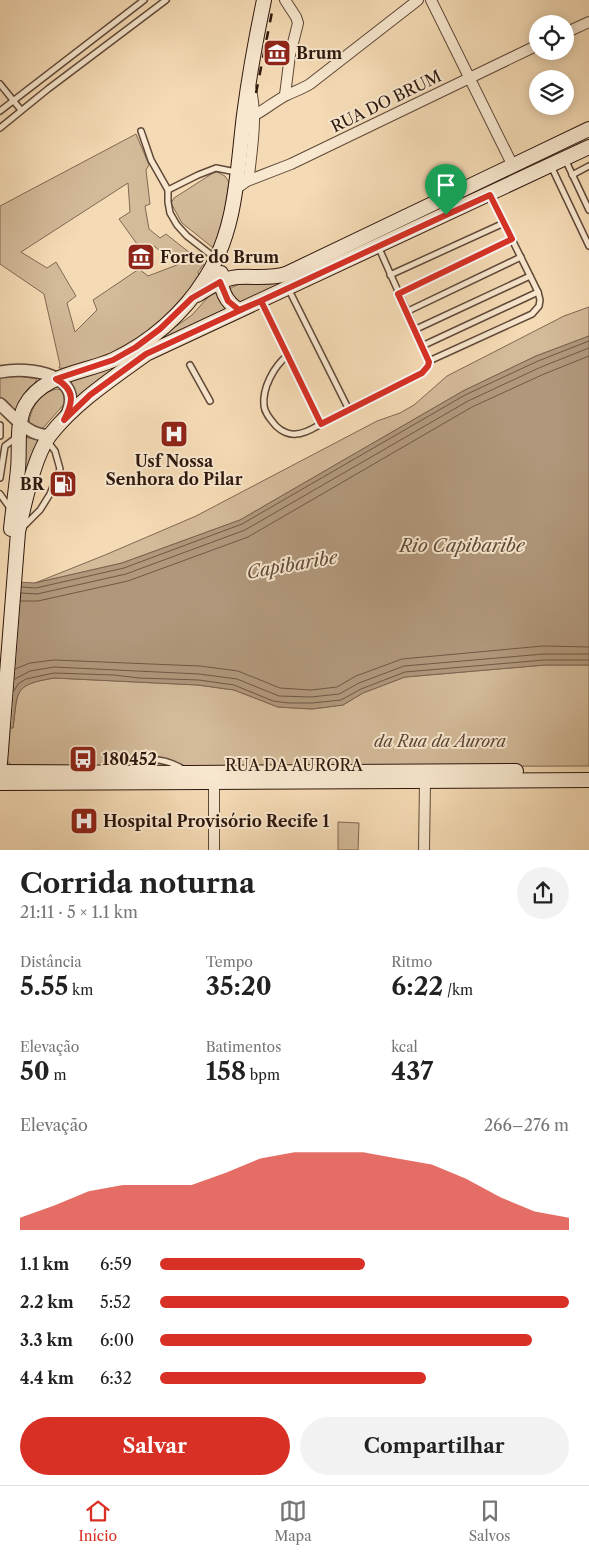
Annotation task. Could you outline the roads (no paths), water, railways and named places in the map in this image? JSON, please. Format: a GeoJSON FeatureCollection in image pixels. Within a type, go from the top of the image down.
{"type":"FeatureCollection","features":[{"type":"Feature","properties":{"kind":"main road"},"geometry":{"type":"LineString","coordinates":[[239,310],[228,301],[220,282],[224,243],[240,181],[249,83],[264,0]]}},
{"type":"Feature","properties":{"kind":"main road"},"geometry":{"type":"LineString","coordinates":[[192,298],[220,282],[238,277],[274,278],[286,274],[589,129]]}},
{"type":"Feature","properties":{"kind":"main road"},"geometry":{"type":"LineString","coordinates":[[0,647],[18,532],[25,498],[37,463],[49,438],[64,420],[90,395],[146,354],[346,260],[379,248],[589,147]]}},
{"type":"Feature","properties":{"kind":"main road"},"geometry":{"type":"LineString","coordinates":[[0,763],[11,571],[12,511],[24,407],[42,387],[56,379],[113,360],[136,347],[160,329],[192,298],[216,260],[224,243]]}},
{"type":"Feature","properties":{"kind":"main road","name":"RUA DA AURORA"},"geometry":{"type":"LineString","coordinates":[[0,772],[589,771]]}},
{"type":"Feature","properties":{"kind":"main road","name":"RUA DA AURORA"},"geometry":{"type":"LineString","coordinates":[[0,783],[589,780]]}},
{"type":"Feature","properties":{"kind":"street"},"geometry":{"type":"LineString","coordinates":[[285,0],[298,22],[298,29],[290,55],[285,95]]}},
{"type":"Feature","properties":{"kind":"street"},"geometry":{"type":"LineString","coordinates":[[255,115],[285,95],[299,91],[310,84],[418,0]]}},
{"type":"Feature","properties":{"kind":"street"},"geometry":{"type":"LineString","coordinates":[[431,0],[513,166]]}},
{"type":"Feature","properties":{"kind":"street"},"geometry":{"type":"LineString","coordinates":[[574,29],[589,22]]}},
{"type":"Feature","properties":{"kind":"street","name":"RUA DO BRUM"},"geometry":{"type":"LineString","coordinates":[[240,181],[291,164],[529,50]]}},
{"type":"Feature","properties":{"kind":"street"},"geometry":{"type":"LineString","coordinates":[[240,181],[249,176],[255,115],[254,101],[249,83]]}},
{"type":"Feature","properties":{"kind":"street"},"geometry":{"type":"LineString","coordinates":[[0,372],[26,369],[43,372],[56,379],[68,388],[71,393],[72,402],[64,420]]}},
{"type":"Feature","properties":{"kind":"street"},"geometry":{"type":"LineString","coordinates":[[0,404],[20,429],[49,438]]}},
{"type":"Feature","properties":{"kind":"street"},"geometry":{"type":"LineString","coordinates":[[424,850],[425,782]]}},
{"type":"Feature","properties":{"kind":"street"},"geometry":{"type":"LineString","coordinates":[[214,783],[214,850]]}},
{"type":"Feature","properties":{"kind":"lane"},"geometry":{"type":"LineString","coordinates":[[0,111],[144,0]]}},
{"type":"Feature","properties":{"kind":"lane"},"geometry":{"type":"LineString","coordinates":[[0,128],[20,110],[166,0]]}},
{"type":"Feature","properties":{"kind":"lane"},"geometry":{"type":"LineString","coordinates":[[0,84],[20,110]]}},
{"type":"Feature","properties":{"kind":"lane"},"geometry":{"type":"LineString","coordinates":[[141,131],[151,160],[168,190],[170,212],[177,225],[187,236],[210,254]]}},
{"type":"Feature","properties":{"kind":"lane"},"geometry":{"type":"LineString","coordinates":[[565,159],[589,210]]}},
{"type":"Feature","properties":{"kind":"lane"},"geometry":{"type":"LineString","coordinates":[[551,166],[589,246]]}},
{"type":"Feature","properties":{"kind":"lane"},"geometry":{"type":"LineString","coordinates":[[168,190],[216,168],[240,181]]}},
{"type":"Feature","properties":{"kind":"lane"},"geometry":{"type":"LineString","coordinates":[[572,175],[588,169]]}},
{"type":"Feature","properties":{"kind":"lane"},"geometry":{"type":"LineString","coordinates":[[288,355],[275,366],[265,394],[264,406],[266,413],[279,429],[287,434],[295,435],[321,424],[422,373],[428,364],[532,314],[539,306],[538,292],[490,195]]}},
{"type":"Feature","properties":{"kind":"lane"},"geometry":{"type":"LineString","coordinates":[[390,275],[504,223]]}},
{"type":"Feature","properties":{"kind":"lane"},"geometry":{"type":"LineString","coordinates":[[398,294],[512,239]]}},
{"type":"Feature","properties":{"kind":"lane"},"geometry":{"type":"LineString","coordinates":[[379,248],[428,364]]}},
{"type":"Feature","properties":{"kind":"lane"},"geometry":{"type":"LineString","coordinates":[[406,312],[521,257]]}},
{"type":"Feature","properties":{"kind":"lane"},"geometry":{"type":"LineString","coordinates":[[414,330],[530,276]]}},
{"type":"Feature","properties":{"kind":"lane"},"geometry":{"type":"LineString","coordinates":[[288,288],[349,410]]}},
{"type":"Feature","properties":{"kind":"lane"},"geometry":{"type":"LineString","coordinates":[[422,346],[538,292]]}},
{"type":"Feature","properties":{"kind":"lane"},"geometry":{"type":"LineString","coordinates":[[261,301],[321,424]]}},
{"type":"Feature","properties":{"kind":"lane"},"geometry":{"type":"LineString","coordinates":[[190,365],[210,401]]}},
{"type":"Feature","properties":{"kind":"lane"},"geometry":{"type":"LineString","coordinates":[[0,425],[0,436]]}},
{"type":"Feature","properties":{"kind":"lane"},"geometry":{"type":"LineString","coordinates":[[0,478],[7,444],[20,429]]}},
{"type":"Feature","properties":{"kind":"lane"},"geometry":{"type":"LineString","coordinates":[[18,532],[40,510],[50,494],[60,469],[49,438]]}},
{"type":"Feature","properties":{"kind":"lane"},"geometry":{"type":"LineString","coordinates":[[0,442],[7,444]]}},
{"type":"Feature","properties":{"kind":"lane"},"geometry":{"type":"LineString","coordinates":[[0,494],[12,511]]}},
{"type":"Feature","properties":{"kind":"water","name":"Rio Capibaribe"},"geometry":{"type":"Polygon","coordinates":[[[589,336],[589,665],[545,665],[405,677],[363,693],[343,705],[312,709],[278,707],[234,690],[198,685],[54,678],[31,683],[24,687],[17,697],[13,728],[0,724],[0,581],[35,583],[122,563],[240,520],[463,391],[536,356],[589,336]]]}},
{"type":"Feature","properties":{"kind":"railway"},"geometry":{"type":"LineString","coordinates":[[256,93],[273,7]]}},
{"type":"Feature","properties":{"kind":"place","name":"Brum"},"geometry":{"type":"Point","coordinates":[277,53]}},
{"type":"Feature","properties":{"kind":"place","name":"Forte do Brum"},"geometry":{"type":"Point","coordinates":[141,257]}},
{"type":"Feature","properties":{"kind":"place","name":"Usf Nossa Senhora do Pilar"},"geometry":{"type":"Point","coordinates":[174,434]}},
{"type":"Feature","properties":{"kind":"place","name":"BR"},"geometry":{"type":"Point","coordinates":[63,484]}},
{"type":"Feature","properties":{"kind":"place","name":"180452"},"geometry":{"type":"Point","coordinates":[83,759]}},
{"type":"Feature","properties":{"kind":"place","name":"Hospital Provisório Recife 1"},"geometry":{"type":"Point","coordinates":[84,821]}},
{"type":"Feature","properties":{"kind":"water label","name":"Capibaribe"},"geometry":{"type":"Point","coordinates":[292,565]}},
{"type":"Feature","properties":{"kind":"park label","name":"da Rua da Aurora"},"geometry":{"type":"Point","coordinates":[440,741]}}]}
